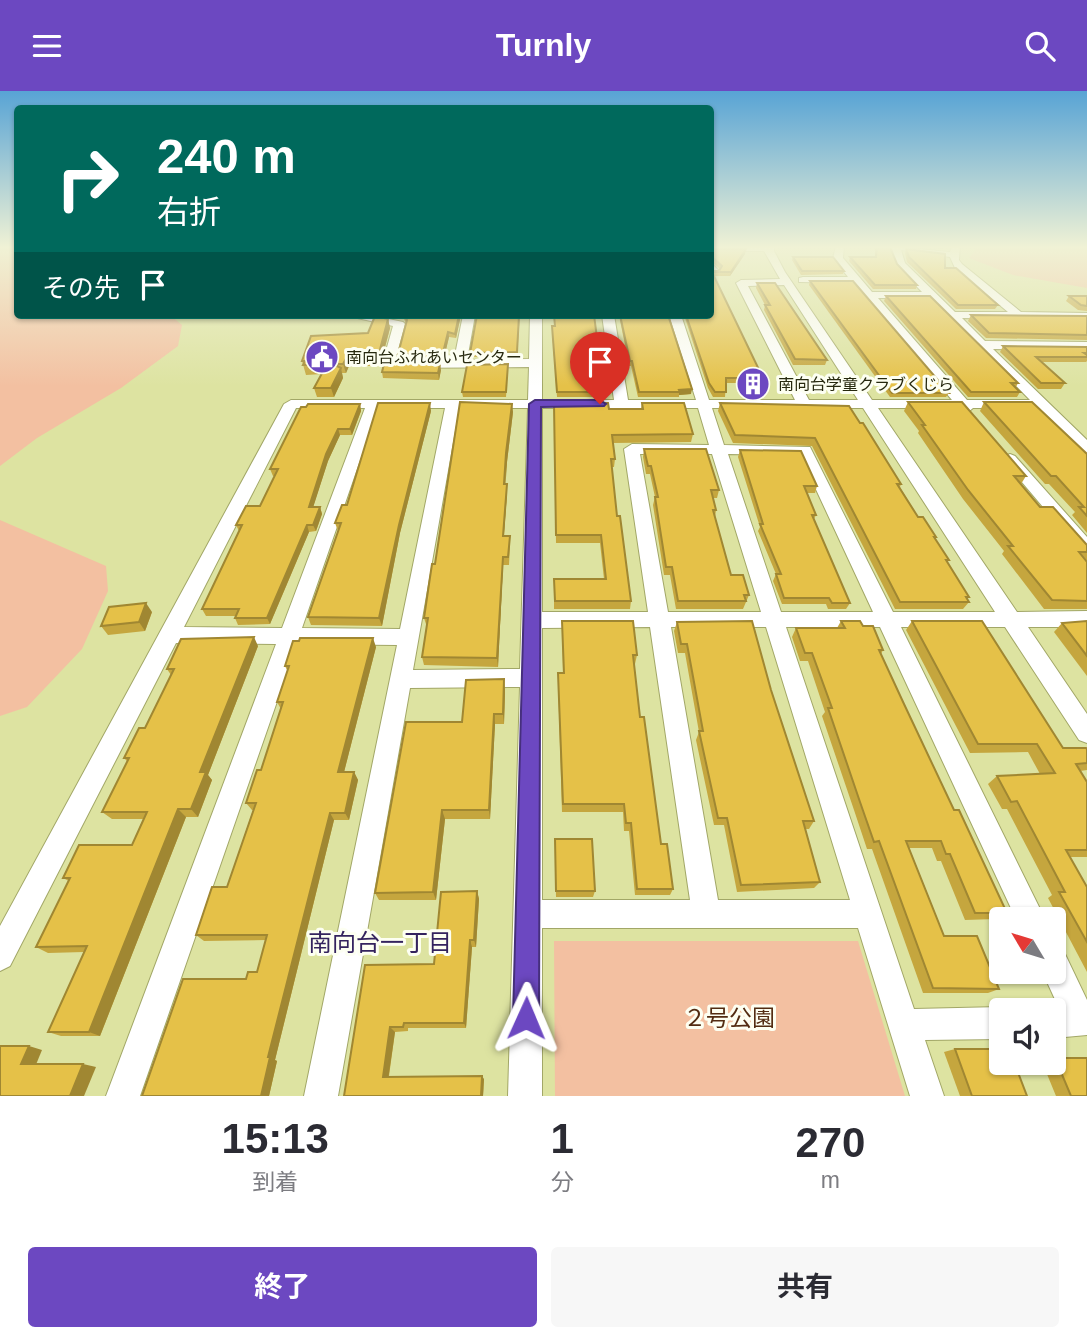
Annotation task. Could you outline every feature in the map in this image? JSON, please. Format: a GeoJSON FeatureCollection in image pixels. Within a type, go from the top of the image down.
{"type":"FeatureCollection","features":[{"type":"Feature","properties":{"kind":"street"},"geometry":{"type":"LineString","coordinates":[[747,293],[804,404]]}},
{"type":"Feature","properties":{"kind":"street"},"geometry":{"type":"LineString","coordinates":[[802,293],[870,404],[1087,733]]}},
{"type":"Feature","properties":{"kind":"street"},"geometry":{"type":"LineString","coordinates":[[991,293],[1018,315]]}},
{"type":"Feature","properties":{"kind":"street"},"geometry":{"type":"LineString","coordinates":[[868,295],[931,295],[1087,448]]}},
{"type":"Feature","properties":{"kind":"street"},"geometry":{"type":"LineString","coordinates":[[868,295],[981,425]]}},
{"type":"Feature","properties":{"kind":"street"},"geometry":{"type":"LineString","coordinates":[[951,315],[1087,316]]}},
{"type":"Feature","properties":{"kind":"street"},"geometry":{"type":"LineString","coordinates":[[374,319],[398,324],[388,365],[536,363]]}},
{"type":"Feature","properties":{"kind":"street"},"geometry":{"type":"LineString","coordinates":[[460,364],[468,319]]}},
{"type":"Feature","properties":{"kind":"street"},"geometry":{"type":"LineString","coordinates":[[525,1096],[536,319]]}},
{"type":"Feature","properties":{"kind":"street"},"geometry":{"type":"LineString","coordinates":[[609,319],[622,404]]}},
{"type":"Feature","properties":{"kind":"street"},"geometry":{"type":"LineString","coordinates":[[676,319],[927,1096]]}},
{"type":"Feature","properties":{"kind":"street"},"geometry":{"type":"LineString","coordinates":[[982,345],[1087,345]]}},
{"type":"Feature","properties":{"kind":"street"},"geometry":{"type":"LineString","coordinates":[[0,956],[291,404],[1042,404]]}},
{"type":"Feature","properties":{"kind":"street"},"geometry":{"type":"LineString","coordinates":[[123,1096],[373,404]]}},
{"type":"Feature","properties":{"kind":"street"},"geometry":{"type":"LineString","coordinates":[[321,1096],[453,404]]}},
{"type":"Feature","properties":{"kind":"street"},"geometry":{"type":"LineString","coordinates":[[998,445],[1087,548]]}},
{"type":"Feature","properties":{"kind":"street"},"geometry":{"type":"LineString","coordinates":[[706,912],[632,449],[805,450],[1025,907]]}},
{"type":"Feature","properties":{"kind":"street"},"geometry":{"type":"LineString","coordinates":[[532,620],[1087,619]]}},
{"type":"Feature","properties":{"kind":"street"},"geometry":{"type":"LineString","coordinates":[[171,635],[408,637]]}},
{"type":"Feature","properties":{"kind":"street"},"geometry":{"type":"LineString","coordinates":[[400,679],[531,678]]}},
{"type":"Feature","properties":{"kind":"street"},"geometry":{"type":"LineString","coordinates":[[528,914],[868,914]]}},
{"type":"Feature","properties":{"kind":"street"},"geometry":{"type":"LineString","coordinates":[[1063,984],[1081,1022],[1066,1022]]}},
{"type":"Feature","properties":{"kind":"street"},"geometry":{"type":"LineString","coordinates":[[904,1025],[989,1023]]}},
{"type":"Feature","properties":{"kind":"green space"},"geometry":{"type":"Polygon","coordinates":[[[0,293],[14,293],[14,319],[175,319],[182,325],[178,346],[121,388],[37,438],[0,466],[0,293]]]}},
{"type":"Feature","properties":{"kind":"green space"},"geometry":{"type":"Polygon","coordinates":[[[0,520],[106,566],[108,591],[82,649],[27,707],[0,716],[0,520]]]}},
{"type":"Feature","properties":{"kind":"green space","name":"２号公園"},"geometry":{"type":"Polygon","coordinates":[[[554,941],[858,941],[905,1096],[555,1096],[554,941]]]}},
{"type":"Feature","properties":{"kind":"building"},"geometry":{"type":"Polygon","coordinates":[[[714,293],[722,293],[763,378],[726,378],[726,392],[715,392],[709,383],[687,319],[714,319],[714,293]]]}},
{"type":"Feature","properties":{"kind":"building"},"geometry":{"type":"Polygon","coordinates":[[[763,293],[782,293],[827,360],[795,359],[765,305],[770,305],[763,293]]]}},
{"type":"Feature","properties":{"kind":"building"},"geometry":{"type":"Polygon","coordinates":[[[819,293],[863,293],[949,393],[892,393],[819,293]]]}},
{"type":"Feature","properties":{"kind":"building"},"geometry":{"type":"Polygon","coordinates":[[[946,293],[984,293],[998,305],[958,305],[946,293]]]}},
{"type":"Feature","properties":{"kind":"building"},"geometry":{"type":"Polygon","coordinates":[[[886,296],[930,296],[1018,383],[1011,383],[1020,392],[971,392],[886,296]]]}},
{"type":"Feature","properties":{"kind":"building"},"geometry":{"type":"Polygon","coordinates":[[[1069,296],[1087,296],[1087,306],[1081,305],[1069,296]]]}},
{"type":"Feature","properties":{"kind":"building"},"geometry":{"type":"Polygon","coordinates":[[[971,315],[1087,316],[1087,335],[989,333],[971,315]]]}},
{"type":"Feature","properties":{"kind":"building"},"geometry":{"type":"Polygon","coordinates":[[[374,319],[388,319],[378,357],[347,357],[343,364],[333,364],[341,368],[331,388],[314,388],[327,364],[303,365],[311,336],[368,333],[374,319]]]}},
{"type":"Feature","properties":{"kind":"building"},"geometry":{"type":"Polygon","coordinates":[[[458,319],[455,334],[448,332],[443,353],[398,354],[407,320],[458,319]]]}},
{"type":"Feature","properties":{"kind":"building"},"geometry":{"type":"Polygon","coordinates":[[[476,319],[519,319],[517,352],[470,353],[476,319]]]}},
{"type":"Feature","properties":{"kind":"building"},"geometry":{"type":"Polygon","coordinates":[[[554,319],[595,319],[604,392],[557,392],[552,326],[555,326],[554,319]]]}},
{"type":"Feature","properties":{"kind":"building"},"geometry":{"type":"Polygon","coordinates":[[[621,319],[669,319],[692,389],[679,390],[680,392],[639,392],[621,319]]]}},
{"type":"Feature","properties":{"kind":"building"},"geometry":{"type":"Polygon","coordinates":[[[1003,346],[1087,347],[1087,353],[1084,353],[1087,357],[1036,357],[1065,383],[1041,383],[1003,346]]]}},
{"type":"Feature","properties":{"kind":"building"},"geometry":{"type":"Polygon","coordinates":[[[384,364],[440,364],[438,373],[382,372],[384,364]]]}},
{"type":"Feature","properties":{"kind":"building"},"geometry":{"type":"Polygon","coordinates":[[[508,364],[506,392],[462,392],[467,365],[508,364]]]}},
{"type":"Feature","properties":{"kind":"building"},"geometry":{"type":"Polygon","coordinates":[[[460,402],[512,404],[506,453],[504,484],[507,484],[503,536],[510,536],[508,557],[503,557],[497,658],[422,657],[428,618],[424,618],[429,584],[432,564],[435,564],[460,402]]]}},
{"type":"Feature","properties":{"kind":"building"},"geometry":{"type":"Polygon","coordinates":[[[908,402],[962,402],[1026,476],[1014,476],[1040,507],[1053,507],[1087,545],[1087,552],[1079,552],[1087,562],[1087,601],[1052,600],[1008,546],[1013,546],[968,490],[908,402]]]}},
{"type":"Feature","properties":{"kind":"building"},"geometry":{"type":"Polygon","coordinates":[[[984,402],[1032,402],[1087,454],[1087,516],[1079,507],[1084,507],[1056,476],[1051,476],[984,402]]]}},
{"type":"Feature","properties":{"kind":"building"},"geometry":{"type":"Polygon","coordinates":[[[378,403],[430,403],[379,618],[308,617],[341,523],[335,523],[342,505],[347,505],[378,403]]]}},
{"type":"Feature","properties":{"kind":"building"},"geometry":{"type":"Polygon","coordinates":[[[608,403],[609,409],[643,409],[642,403],[684,403],[693,434],[612,435],[615,459],[611,459],[617,516],[620,516],[631,601],[555,601],[554,579],[606,579],[601,535],[556,535],[554,404],[608,403]]]}},
{"type":"Feature","properties":{"kind":"building"},"geometry":{"type":"Polygon","coordinates":[[[720,403],[849,406],[860,423],[863,423],[901,484],[897,484],[918,517],[923,517],[936,537],[949,560],[946,560],[969,597],[966,597],[969,602],[900,602],[815,438],[735,435],[720,403]]]}},
{"type":"Feature","properties":{"kind":"building"},"geometry":{"type":"Polygon","coordinates":[[[308,404],[360,404],[350,429],[338,429],[326,454],[309,507],[320,507],[313,525],[307,525],[267,618],[235,618],[239,609],[202,609],[242,525],[236,525],[246,506],[260,506],[278,469],[270,469],[301,407],[308,404]]]}},
{"type":"Feature","properties":{"kind":"building"},"geometry":{"type":"Polygon","coordinates":[[[644,449],[706,449],[719,490],[711,490],[716,510],[713,510],[731,575],[743,575],[749,595],[744,595],[746,601],[678,601],[672,567],[666,567],[655,497],[658,497],[644,449]]]}},
{"type":"Feature","properties":{"kind":"building"},"geometry":{"type":"Polygon","coordinates":[[[740,450],[801,451],[817,486],[804,486],[816,515],[812,515],[850,603],[832,603],[829,598],[784,598],[776,574],[781,574],[760,524],[763,524],[740,450]]]}},
{"type":"Feature","properties":{"kind":"building"},"geometry":{"type":"Polygon","coordinates":[[[146,603],[139,622],[101,626],[109,607],[146,603]]]}},
{"type":"Feature","properties":{"kind":"building"},"geometry":{"type":"Polygon","coordinates":[[[562,621],[633,621],[637,655],[633,655],[640,717],[644,717],[661,844],[667,844],[673,889],[637,889],[631,823],[626,823],[624,804],[563,804],[558,673],[564,673],[562,621]]]}},
{"type":"Feature","properties":{"kind":"building"},"geometry":{"type":"Polygon","coordinates":[[[752,621],[771,690],[814,821],[803,821],[820,882],[741,885],[727,818],[718,818],[699,731],[703,731],[687,644],[681,644],[677,622],[752,621]]]}},
{"type":"Feature","properties":{"kind":"building"},"geometry":{"type":"Polygon","coordinates":[[[841,621],[860,621],[863,626],[873,626],[883,650],[879,650],[904,704],[954,810],[959,810],[1004,907],[989,907],[989,913],[975,913],[950,854],[946,854],[941,841],[906,841],[944,936],[977,936],[989,965],[989,984],[997,984],[999,989],[933,988],[879,841],[874,842],[812,653],[805,653],[796,628],[845,628],[841,621]]]}},
{"type":"Feature","properties":{"kind":"building"},"geometry":{"type":"Polygon","coordinates":[[[912,621],[982,621],[1063,748],[1087,749],[1087,763],[1076,764],[1087,782],[1087,850],[1066,850],[1087,887],[1087,942],[1059,892],[1065,892],[1017,801],[1011,802],[997,776],[1055,773],[1037,744],[978,744],[912,621]]]}},
{"type":"Feature","properties":{"kind":"building"},"geometry":{"type":"Polygon","coordinates":[[[1087,621],[1087,656],[1062,623],[1087,621]]]}},
{"type":"Feature","properties":{"kind":"building"},"geometry":{"type":"Polygon","coordinates":[[[254,637],[200,772],[206,772],[191,809],[178,809],[89,1032],[48,1032],[87,946],[36,947],[70,878],[63,878],[79,845],[132,845],[147,812],[102,812],[129,758],[124,758],[139,728],[145,728],[174,669],[167,669],[181,639],[254,637]]]}},
{"type":"Feature","properties":{"kind":"building"},"geometry":{"type":"Polygon","coordinates":[[[300,638],[373,638],[338,772],[354,772],[345,813],[330,813],[268,1057],[261,1096],[142,1096],[183,979],[246,979],[248,972],[257,972],[267,935],[196,935],[212,887],[227,887],[256,803],[246,803],[257,770],[261,770],[283,702],[277,702],[289,666],[285,666],[293,641],[299,641],[300,638]]]}},
{"type":"Feature","properties":{"kind":"building"},"geometry":{"type":"Polygon","coordinates":[[[504,679],[503,714],[494,714],[489,810],[442,810],[433,892],[375,893],[406,722],[462,722],[466,680],[504,679]]]}},
{"type":"Feature","properties":{"kind":"building"},"geometry":{"type":"Polygon","coordinates":[[[555,839],[592,839],[595,891],[556,891],[555,839]]]}},
{"type":"Feature","properties":{"kind":"building"},"geometry":{"type":"Polygon","coordinates":[[[477,891],[474,940],[470,940],[464,1023],[404,1023],[403,1027],[390,1027],[383,1077],[482,1076],[481,1096],[344,1096],[365,965],[434,964],[441,892],[477,891]]]}},
{"type":"Feature","properties":{"kind":"building"},"geometry":{"type":"Polygon","coordinates":[[[0,1046],[29,1046],[21,1064],[83,1064],[70,1096],[0,1096],[0,1046]]]}},
{"type":"Feature","properties":{"kind":"building"},"geometry":{"type":"Polygon","coordinates":[[[955,1049],[989,1049],[989,1075],[1019,1075],[1027,1096],[972,1096],[955,1049]]]}},
{"type":"Feature","properties":{"kind":"building"},"geometry":{"type":"Polygon","coordinates":[[[1066,1058],[1087,1058],[1087,1096],[1071,1096],[1062,1075],[1066,1075],[1066,1058]]]}},
{"type":"Feature","properties":{"kind":"place","name":"南向台ふれあいセンター"},"geometry":{"type":"Point","coordinates":[322,357]}},
{"type":"Feature","properties":{"kind":"place","name":"南向台学童クラブくじら"},"geometry":{"type":"Point","coordinates":[753,384]}},
{"type":"Feature","properties":{"kind":"district","name":"南向台一丁目"},"geometry":{"type":"Point","coordinates":[380,943]}},
{"type":"Feature","properties":{"kind":"route"},"geometry":{"type":"LineString","coordinates":[[526,1018],[535,404],[600,404]]}}]}
